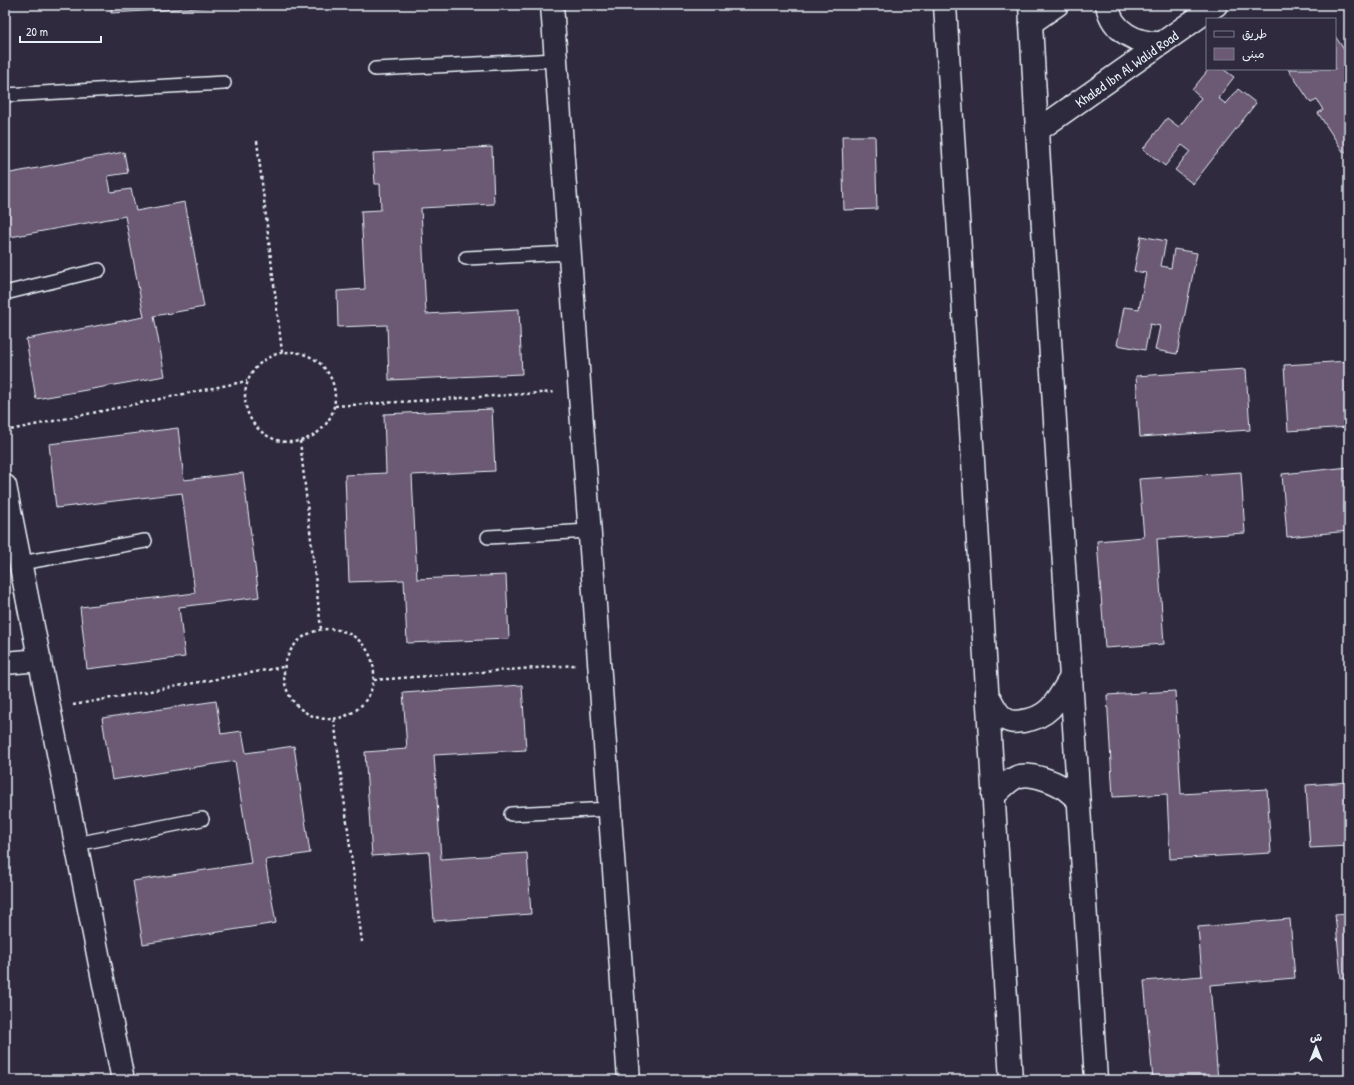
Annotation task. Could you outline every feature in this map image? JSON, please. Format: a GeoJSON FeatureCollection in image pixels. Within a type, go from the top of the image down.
{"type":"FeatureCollection","features":[{"type":"Feature","properties":{"kind":"street"},"geometry":{"type":"LineString","coordinates":[[552,5],[629,1080]]}},
{"type":"Feature","properties":{"kind":"street"},"geometry":{"type":"LineString","coordinates":[[945,5],[1011,1080]]}},
{"type":"Feature","properties":{"kind":"street"},"geometry":{"type":"LineString","coordinates":[[1057,5],[1031,14],[1070,677],[1096,1080]]}},
{"type":"Feature","properties":{"kind":"street"},"geometry":{"type":"LineString","coordinates":[[1107,5],[1112,19],[1128,36],[1150,44],[1162,43]]}},
{"type":"Feature","properties":{"kind":"street","name":"Khaled Ibn Al Walid Road"},"geometry":{"type":"LineString","coordinates":[[1037,131],[1216,5]]}},
{"type":"Feature","properties":{"kind":"street"},"geometry":{"type":"LineString","coordinates":[[5,486],[123,1080]]}},
{"type":"Feature","properties":{"kind":"street"},"geometry":{"type":"LineString","coordinates":[[5,663],[40,660]]}},
{"type":"Feature","properties":{"kind":"street"},"geometry":{"type":"LineString","coordinates":[[987,694],[1002,717],[1013,723],[1028,720],[1042,716],[1055,704],[1070,677]]}},
{"type":"Feature","properties":{"kind":"street"},"geometry":{"type":"LineString","coordinates":[[993,796],[1019,776],[1029,776],[1044,779],[1064,788],[1078,800]]}},
{"type":"Feature","properties":{"kind":"lane"},"geometry":{"type":"LineString","coordinates":[[375,70],[556,60]]}},
{"type":"Feature","properties":{"kind":"lane"},"geometry":{"type":"LineString","coordinates":[[5,95],[224,83]]}},
{"type":"Feature","properties":{"kind":"lane"},"geometry":{"type":"LineString","coordinates":[[466,258],[570,253]]}},
{"type":"Feature","properties":{"kind":"lane"},"geometry":{"type":"LineString","coordinates":[[5,293],[99,270]]}},
{"type":"Feature","properties":{"kind":"lane"},"geometry":{"type":"LineString","coordinates":[[488,537],[589,531]]}},
{"type":"Feature","properties":{"kind":"lane"},"geometry":{"type":"LineString","coordinates":[[21,563],[145,541]]}},
{"type":"Feature","properties":{"kind":"lane"},"geometry":{"type":"LineString","coordinates":[[511,814],[610,809]]}},
{"type":"Feature","properties":{"kind":"lane"},"geometry":{"type":"LineString","coordinates":[[76,844],[202,819]]}},
{"type":"Feature","properties":{"kind":"path"},"geometry":{"type":"LineString","coordinates":[[257,141],[282,352]]}},
{"type":"Feature","properties":{"kind":"path"},"geometry":{"type":"LineString","coordinates":[[282,352],[297,352],[311,356],[323,365],[331,377],[335,391],[335,406],[331,418],[323,428],[313,436],[300,441],[284,442],[269,437],[256,427],[247,413],[244,397],[246,381],[255,367],[267,357],[282,352]]}},
{"type":"Feature","properties":{"kind":"path"},"geometry":{"type":"LineString","coordinates":[[5,431],[246,381]]}},
{"type":"Feature","properties":{"kind":"path"},"geometry":{"type":"LineString","coordinates":[[335,406],[579,391]]}},
{"type":"Feature","properties":{"kind":"path"},"geometry":{"type":"LineString","coordinates":[[300,441],[320,629]]}},
{"type":"Feature","properties":{"kind":"path"},"geometry":{"type":"LineString","coordinates":[[320,629],[338,629],[354,635],[366,647],[373,663],[374,680],[370,694],[361,706],[349,715],[334,719],[320,719],[307,714],[296,705],[288,694],[283,681],[283,666],[288,654],[296,642],[307,634],[320,629]]}},
{"type":"Feature","properties":{"kind":"path"},"geometry":{"type":"LineString","coordinates":[[374,680],[599,663]]}},
{"type":"Feature","properties":{"kind":"path"},"geometry":{"type":"LineString","coordinates":[[50,709],[283,666]]}},
{"type":"Feature","properties":{"kind":"path"},"geometry":{"type":"LineString","coordinates":[[334,719],[362,942]]}},
{"type":"Feature","properties":{"kind":"building"},"geometry":{"type":"Polygon","coordinates":[[[111,5],[213,5],[213,7],[111,13],[111,5]]]}},
{"type":"Feature","properties":{"kind":"building"},"geometry":{"type":"Polygon","coordinates":[[[1336,38],[1349,57],[1349,66],[1347,68],[1349,71],[1349,149],[1344,153],[1318,113],[1323,110],[1317,100],[1311,103],[1289,70],[1336,70],[1336,38]]]}},
{"type":"Feature","properties":{"kind":"building"},"geometry":{"type":"Polygon","coordinates":[[[1208,70],[1224,70],[1234,77],[1218,98],[1226,104],[1238,89],[1256,103],[1193,184],[1175,170],[1190,151],[1182,145],[1165,166],[1143,149],[1167,118],[1179,127],[1201,98],[1192,90],[1208,70]]]}},
{"type":"Feature","properties":{"kind":"building"},"geometry":{"type":"Polygon","coordinates":[[[842,136],[875,136],[877,209],[844,210],[842,136]]]}},
{"type":"Feature","properties":{"kind":"building"},"geometry":{"type":"Polygon","coordinates":[[[492,147],[494,204],[421,208],[426,314],[519,309],[522,374],[389,380],[387,325],[338,327],[337,291],[365,289],[361,211],[381,210],[380,184],[375,184],[373,153],[492,147]]]}},
{"type":"Feature","properties":{"kind":"building"},"geometry":{"type":"Polygon","coordinates":[[[124,152],[128,173],[108,176],[111,192],[131,189],[136,211],[185,202],[204,307],[154,316],[165,376],[36,399],[26,339],[144,317],[125,216],[5,238],[5,174],[124,152]]]}},
{"type":"Feature","properties":{"kind":"building"},"geometry":{"type":"Polygon","coordinates":[[[1141,236],[1166,241],[1161,266],[1171,268],[1174,249],[1197,253],[1177,354],[1155,350],[1160,326],[1150,324],[1145,350],[1117,345],[1124,307],[1139,309],[1146,273],[1134,271],[1141,236]]]}},
{"type":"Feature","properties":{"kind":"building"},"geometry":{"type":"Polygon","coordinates":[[[1349,361],[1349,427],[1288,431],[1284,365],[1349,361]]]}},
{"type":"Feature","properties":{"kind":"building"},"geometry":{"type":"Polygon","coordinates":[[[1246,369],[1250,430],[1140,437],[1136,376],[1246,369]]]}},
{"type":"Feature","properties":{"kind":"building"},"geometry":{"type":"Polygon","coordinates":[[[492,409],[495,471],[412,475],[417,579],[506,575],[509,639],[407,643],[404,580],[349,582],[345,475],[386,473],[384,414],[492,409]]]}},
{"type":"Feature","properties":{"kind":"building"},"geometry":{"type":"Polygon","coordinates":[[[178,428],[184,480],[243,473],[259,597],[179,607],[185,657],[87,669],[80,607],[195,593],[182,493],[56,508],[49,444],[178,428]]]}},
{"type":"Feature","properties":{"kind":"building"},"geometry":{"type":"Polygon","coordinates":[[[1349,467],[1349,531],[1287,537],[1282,474],[1349,467]]]}},
{"type":"Feature","properties":{"kind":"building"},"geometry":{"type":"Polygon","coordinates":[[[1241,472],[1245,533],[1157,539],[1164,644],[1105,648],[1097,541],[1144,537],[1139,479],[1241,472]]]}},
{"type":"Feature","properties":{"kind":"building"},"geometry":{"type":"Polygon","coordinates":[[[522,685],[526,750],[434,755],[441,859],[527,853],[531,914],[434,921],[429,852],[372,856],[365,752],[407,749],[403,693],[522,685]]]}},
{"type":"Feature","properties":{"kind":"building"},"geometry":{"type":"Polygon","coordinates":[[[1175,691],[1181,794],[1267,789],[1271,853],[1170,859],[1167,794],[1113,797],[1107,695],[1175,691]]]}},
{"type":"Feature","properties":{"kind":"building"},"geometry":{"type":"Polygon","coordinates":[[[216,701],[221,734],[242,731],[246,753],[294,746],[310,853],[265,860],[276,923],[143,944],[133,881],[251,863],[235,761],[112,780],[102,718],[216,701]]]}},
{"type":"Feature","properties":{"kind":"building"},"geometry":{"type":"Polygon","coordinates":[[[1349,782],[1349,846],[1310,848],[1306,785],[1349,782]]]}},
{"type":"Feature","properties":{"kind":"building"},"geometry":{"type":"Polygon","coordinates":[[[1349,913],[1349,978],[1341,978],[1335,914],[1349,913]]]}},
{"type":"Feature","properties":{"kind":"building"},"geometry":{"type":"Polygon","coordinates":[[[1290,919],[1295,978],[1210,985],[1218,1080],[1153,1080],[1144,981],[1202,976],[1198,927],[1290,919]]]}}]}
